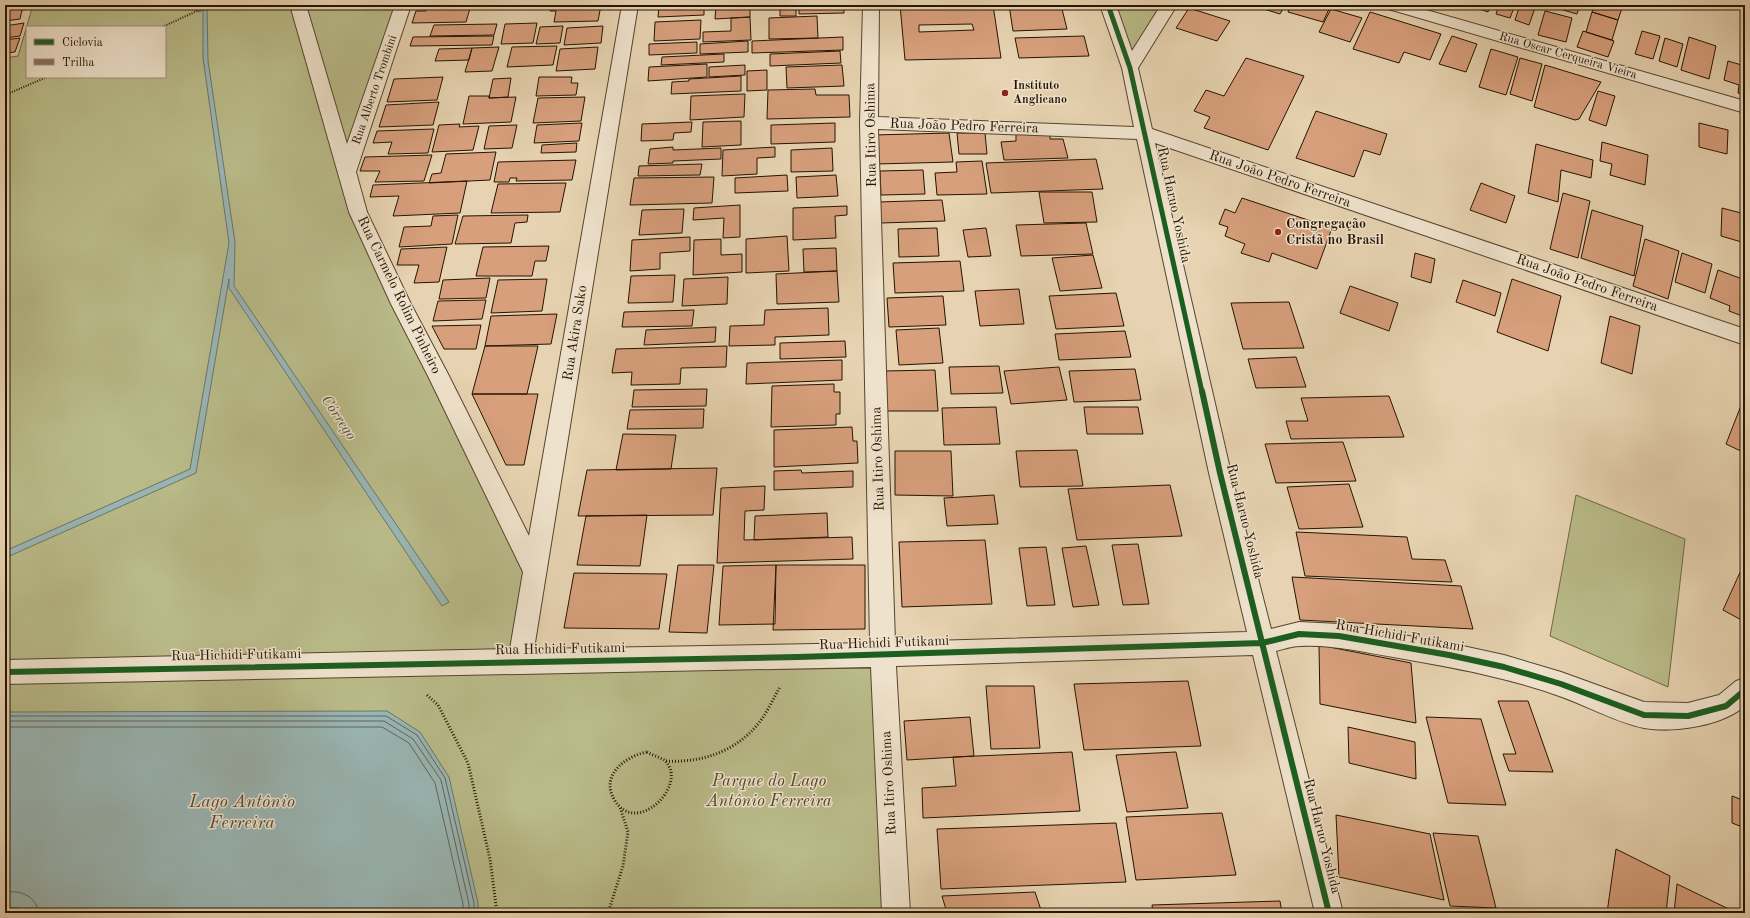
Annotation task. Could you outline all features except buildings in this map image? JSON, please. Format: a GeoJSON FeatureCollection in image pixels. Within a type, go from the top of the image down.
{"type":"FeatureCollection","features":[{"type":"Feature","properties":{"kind":"street","name":"Rua Carmelo Rolim Pinheiro"},"geometry":{"type":"LineString","coordinates":[[298,5],[358,212],[378,258],[438,374],[535,572]]}},
{"type":"Feature","properties":{"kind":"street","name":"Rua Alberto Trombini"},"geometry":{"type":"LineString","coordinates":[[346,174],[403,5]]}},
{"type":"Feature","properties":{"kind":"street","name":"Rua Akira Sako"},"geometry":{"type":"LineString","coordinates":[[520,661],[630,5]]}},
{"type":"Feature","properties":{"kind":"street","name":"Rua Itiro Oshima"},"geometry":{"type":"LineString","coordinates":[[871,5],[869,123],[884,655],[896,913]]}},
{"type":"Feature","properties":{"kind":"street","name":"Rua Haruo Yoshida"},"geometry":{"type":"LineString","coordinates":[[1108,5],[1130,68],[1220,473],[1329,913]]}},
{"type":"Feature","properties":{"kind":"street"},"geometry":{"type":"LineString","coordinates":[[1130,68],[1169,5]]}},
{"type":"Feature","properties":{"kind":"street","name":"Rua Oscar Cerqueira Vieira"},"geometry":{"type":"LineString","coordinates":[[1391,5],[1745,107]]}},
{"type":"Feature","properties":{"kind":"street","name":"Rua João Pedro Ferreira"},"geometry":{"type":"LineString","coordinates":[[869,123],[1145,133],[1745,337]]}},
{"type":"Feature","properties":{"kind":"street","name":"Rua Hichidi Futikami"},"geometry":{"type":"LineString","coordinates":[[5,672],[520,661],[798,658],[1262,643],[1299,634],[1339,636],[1450,655],[1504,667],[1554,682],[1644,715],[1688,716],[1726,706],[1745,690]]}},
{"type":"Feature","properties":{"kind":"path"},"geometry":{"type":"LineString","coordinates":[[164,26],[197,11]]}},
{"type":"Feature","properties":{"kind":"path"},"geometry":{"type":"LineString","coordinates":[[5,95],[45,78]]}},
{"type":"Feature","properties":{"kind":"path"},"geometry":{"type":"LineString","coordinates":[[665,761],[676,762],[695,760],[716,755],[735,745],[758,724],[798,658]]}},
{"type":"Feature","properties":{"kind":"path"},"geometry":{"type":"LineString","coordinates":[[394,664],[438,705],[468,763],[490,859],[498,913]]}},
{"type":"Feature","properties":{"kind":"path"},"geometry":{"type":"LineString","coordinates":[[608,913],[623,866],[628,832],[620,807],[614,798],[612,788],[613,777],[618,766],[626,758],[636,753],[647,752],[657,755],[665,761],[670,771],[671,782],[668,792],[661,802],[652,810],[640,813],[630,812],[620,807]]}},
{"type":"Feature","properties":{"kind":"green space"},"geometry":{"type":"Polygon","coordinates":[[[33,5],[401,5],[346,174],[535,572],[520,661],[5,674],[5,58],[18,56],[26,29],[26,78],[166,78],[166,26],[27,26],[33,5]]]}},
{"type":"Feature","properties":{"kind":"green space"},"geometry":{"type":"Polygon","coordinates":[[[1108,5],[1169,5],[1129,62],[1108,5]]]}},
{"type":"Feature","properties":{"kind":"green space"},"geometry":{"type":"Polygon","coordinates":[[[1576,495],[1685,539],[1668,687],[1550,636],[1576,495]]]}},
{"type":"Feature","properties":{"kind":"green space","name":"Parque do Lago Antônio Ferreira"},"geometry":{"type":"Polygon","coordinates":[[[884,668],[896,913],[5,913],[5,678],[884,668]]]}},
{"type":"Feature","properties":{"kind":"water"},"geometry":{"type":"Polygon","coordinates":[[[203,5],[207,5],[208,61],[235,242],[234,286],[449,602],[442,606],[229,288],[229,279],[196,473],[5,558],[5,551],[190,469],[229,243],[203,58],[203,5]]]}},
{"type":"Feature","properties":{"kind":"water","name":"Lago Antônio Ferreira"},"geometry":{"type":"Polygon","coordinates":[[[387,711],[420,732],[449,777],[478,903],[478,913],[27,913],[20,908],[5,907],[5,712],[387,711]]]}},
{"type":"Feature","properties":{"kind":"marked path"},"geometry":{"type":"LineString","coordinates":[[197,11],[212,5]]}},
{"type":"Feature","properties":{"kind":"cycle path"},"geometry":{"type":"LineString","coordinates":[[1108,5],[1130,68],[1220,473],[1329,913]]}},
{"type":"Feature","properties":{"kind":"cycle path"},"geometry":{"type":"LineString","coordinates":[[5,672],[520,661],[798,657],[1262,643],[1299,634],[1339,636],[1449,655],[1504,667],[1561,684],[1644,715],[1688,716],[1726,706],[1745,690]]}},
{"type":"Feature","properties":{"kind":"place","name":"Instituto Anglicano"},"geometry":{"type":"Point","coordinates":[1005,93]}},
{"type":"Feature","properties":{"kind":"place","name":"Congregação Cristã no Brasil"},"geometry":{"type":"Point","coordinates":[1278,232]}},
{"type":"Feature","properties":{"kind":"water label","name":"Córrego"},"geometry":{"type":"Point","coordinates":[338,418]}}]}
